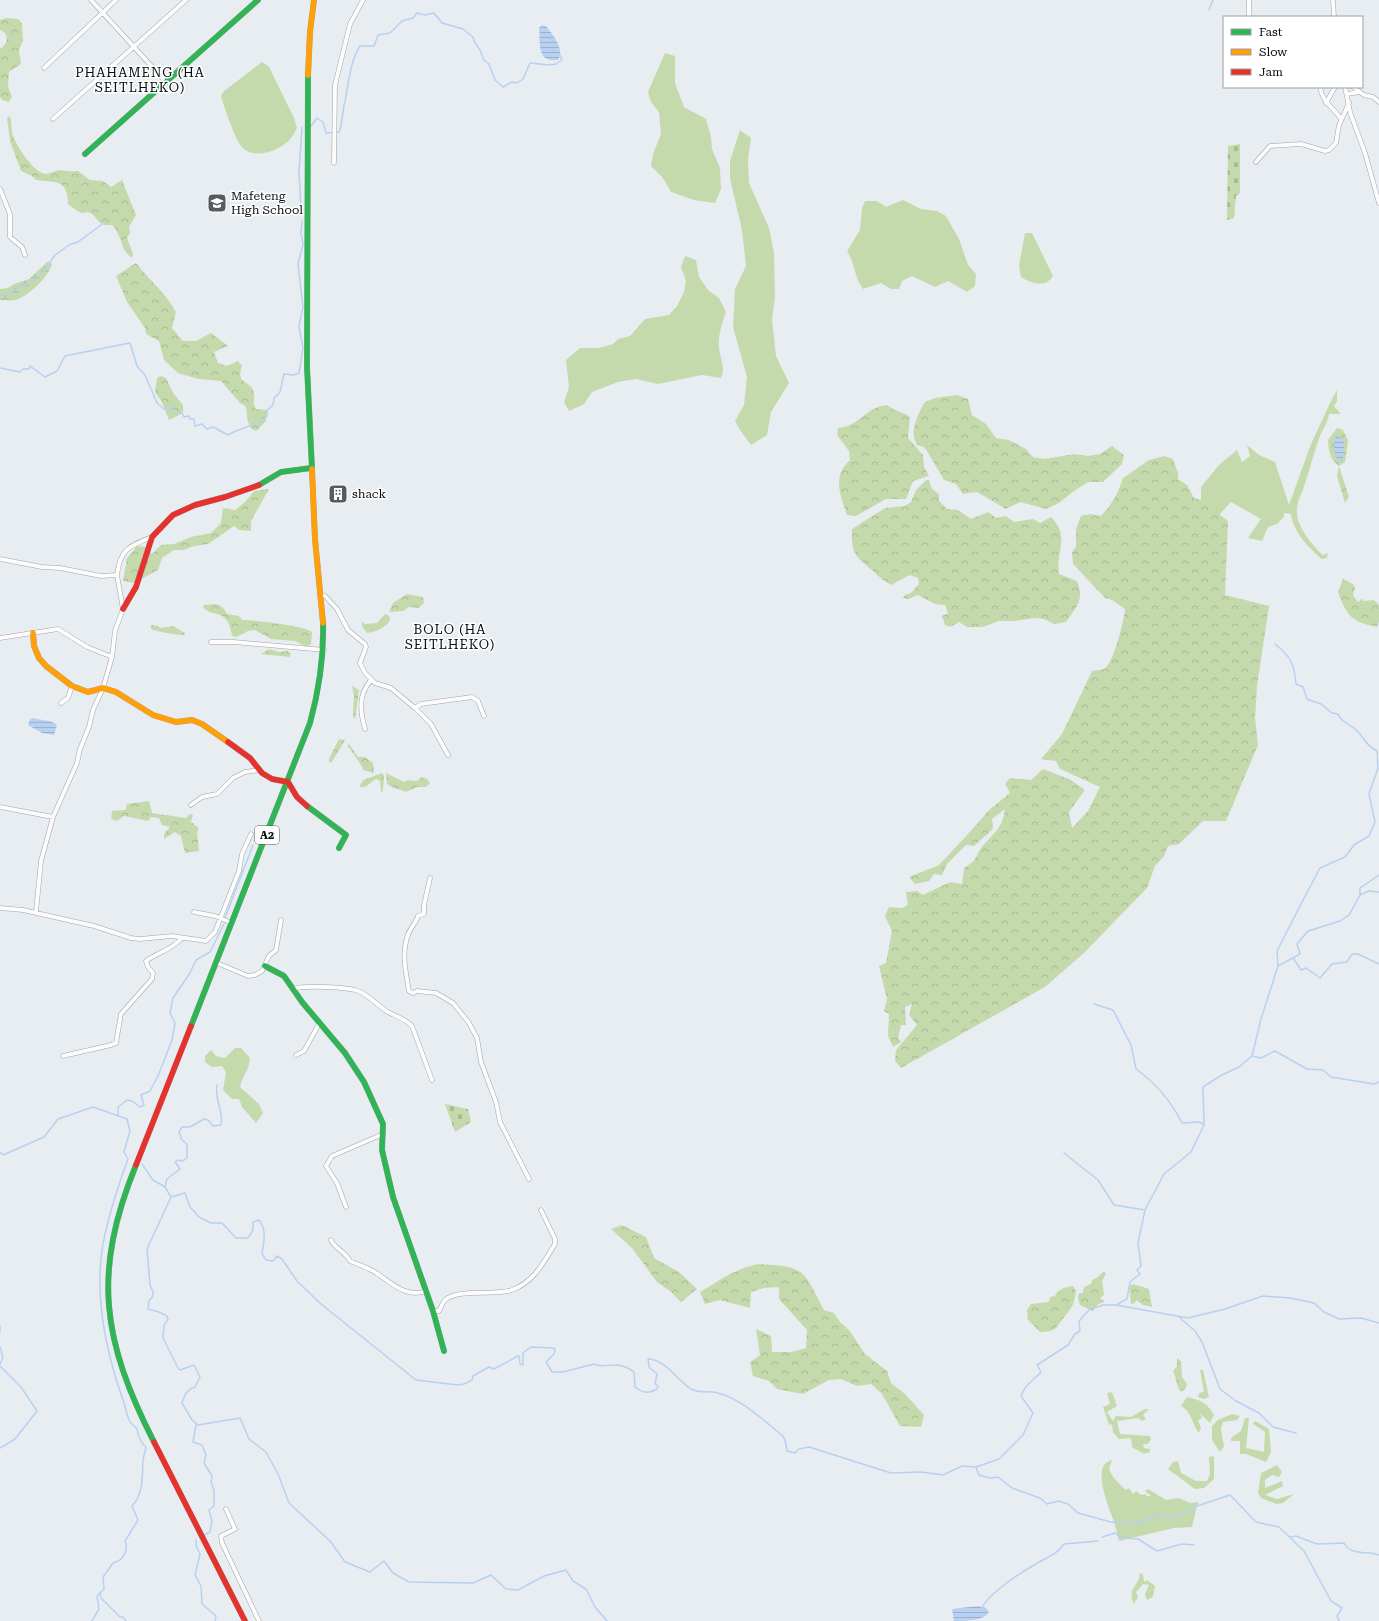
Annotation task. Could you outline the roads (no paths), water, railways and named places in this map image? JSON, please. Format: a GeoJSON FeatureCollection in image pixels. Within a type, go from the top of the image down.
{"type":"FeatureCollection","features":[{"type":"Feature","properties":{"kind":"main road"},"geometry":{"type":"LineString","coordinates":[[85,154],[258,0]]}},
{"type":"Feature","properties":{"kind":"main road","name":"A2"},"geometry":{"type":"LineString","coordinates":[[245,1621],[142,1419],[126,1383],[116,1350],[108,1305],[110,1252],[114,1231],[126,1189],[288,782],[318,695],[324,650],[323,613],[315,539],[307,367],[307,95],[310,32],[314,0]]}},
{"type":"Feature","properties":{"kind":"main road"},"geometry":{"type":"LineString","coordinates":[[123,609],[136,587],[152,537],[173,515],[195,505],[225,497],[258,485],[281,472],[311,468]]}},
{"type":"Feature","properties":{"kind":"main road"},"geometry":{"type":"LineString","coordinates":[[33,633],[34,646],[39,658],[46,666],[72,686],[88,692],[103,688],[126,696],[153,715],[176,722],[192,720],[202,724],[250,758],[259,770],[272,779],[288,782],[290,788],[305,804],[346,835],[339,848]]}},
{"type":"Feature","properties":{"kind":"main road"},"geometry":{"type":"LineString","coordinates":[[266,966],[284,976],[319,1024],[345,1053],[364,1082],[383,1124],[382,1150],[393,1198],[433,1311],[444,1351]]}},
{"type":"Feature","properties":{"kind":"street"},"geometry":{"type":"LineString","coordinates":[[91,0],[166,82]]}},
{"type":"Feature","properties":{"kind":"street"},"geometry":{"type":"LineString","coordinates":[[44,68],[116,0]]}},
{"type":"Feature","properties":{"kind":"street"},"geometry":{"type":"LineString","coordinates":[[53,119],[186,0]]}},
{"type":"Feature","properties":{"kind":"street"},"geometry":{"type":"LineString","coordinates":[[334,163],[335,85],[350,24],[363,0]]}},
{"type":"Feature","properties":{"kind":"street"},"geometry":{"type":"LineString","coordinates":[[1249,0],[1249,16]]}},
{"type":"Feature","properties":{"kind":"street"},"geometry":{"type":"LineString","coordinates":[[1333,0],[1334,16]]}},
{"type":"Feature","properties":{"kind":"street"},"geometry":{"type":"LineString","coordinates":[[1320,88],[1326,103],[1336,111],[1341,120]]}},
{"type":"Feature","properties":{"kind":"street"},"geometry":{"type":"LineString","coordinates":[[1326,103],[1334,88]]}},
{"type":"Feature","properties":{"kind":"street"},"geometry":{"type":"LineString","coordinates":[[1345,88],[1379,203]]}},
{"type":"Feature","properties":{"kind":"street"},"geometry":{"type":"LineString","coordinates":[[1354,88],[1373,97],[1379,102]]}},
{"type":"Feature","properties":{"kind":"street"},"geometry":{"type":"LineString","coordinates":[[1347,94],[1360,92]]}},
{"type":"Feature","properties":{"kind":"street"},"geometry":{"type":"LineString","coordinates":[[1256,162],[1270,146],[1301,144],[1325,151],[1329,150],[1336,143],[1341,120],[1349,103]]}},
{"type":"Feature","properties":{"kind":"street"},"geometry":{"type":"LineString","coordinates":[[0,189],[10,214],[10,237],[22,247],[25,255]]}},
{"type":"Feature","properties":{"kind":"street"},"geometry":{"type":"LineString","coordinates":[[36,912],[41,861],[53,817],[74,772],[93,710],[103,688],[112,658],[114,631],[123,609],[117,575],[119,559],[125,550],[152,537]]}},
{"type":"Feature","properties":{"kind":"street"},"geometry":{"type":"LineString","coordinates":[[0,559],[101,576],[117,575]]}},
{"type":"Feature","properties":{"kind":"street"},"geometry":{"type":"LineString","coordinates":[[320,594],[325,596],[337,610],[344,626],[365,644],[366,647],[360,663],[371,680],[375,683],[391,688],[415,708],[431,724],[448,755]]}},
{"type":"Feature","properties":{"kind":"street"},"geometry":{"type":"LineString","coordinates":[[0,638],[58,629],[88,647],[112,658]]}},
{"type":"Feature","properties":{"kind":"street"},"geometry":{"type":"LineString","coordinates":[[211,642],[234,642],[324,650]]}},
{"type":"Feature","properties":{"kind":"street"},"geometry":{"type":"LineString","coordinates":[[365,729],[361,707],[365,687],[371,680]]}},
{"type":"Feature","properties":{"kind":"street"},"geometry":{"type":"LineString","coordinates":[[61,703],[68,698],[72,686]]}},
{"type":"Feature","properties":{"kind":"street"},"geometry":{"type":"LineString","coordinates":[[415,708],[421,704],[472,697],[478,701],[484,716]]}},
{"type":"Feature","properties":{"kind":"street"},"geometry":{"type":"LineString","coordinates":[[191,804],[202,797],[217,794],[233,778],[245,772],[259,770]]}},
{"type":"Feature","properties":{"kind":"street"},"geometry":{"type":"LineString","coordinates":[[0,807],[53,817]]}},
{"type":"Feature","properties":{"kind":"street"},"geometry":{"type":"LineString","coordinates":[[0,908],[36,912],[106,929],[131,938],[140,939],[172,936],[206,941],[215,932],[239,871],[242,854],[251,834]]}},
{"type":"Feature","properties":{"kind":"street"},"geometry":{"type":"LineString","coordinates":[[430,878],[424,905],[424,914],[418,916],[415,924],[408,934],[405,952],[405,966],[409,991],[413,993],[417,991],[436,993],[453,1003],[469,1023],[477,1038],[481,1062],[496,1102],[500,1122],[519,1162],[529,1179]]}},
{"type":"Feature","properties":{"kind":"street"},"geometry":{"type":"LineString","coordinates":[[194,912],[232,923]]}},
{"type":"Feature","properties":{"kind":"street"},"geometry":{"type":"LineString","coordinates":[[217,962],[248,976],[255,975],[262,971],[266,966],[269,956],[276,950],[281,920]]}},
{"type":"Feature","properties":{"kind":"street"},"geometry":{"type":"LineString","coordinates":[[63,1056],[116,1043],[118,1024],[121,1014],[152,979],[153,973],[146,962],[152,957],[166,951],[182,938]]}},
{"type":"Feature","properties":{"kind":"street"},"geometry":{"type":"LineString","coordinates":[[294,989],[299,986],[317,988],[328,986],[359,991],[388,1012],[406,1020],[412,1026],[432,1080]]}},
{"type":"Feature","properties":{"kind":"street"},"geometry":{"type":"LineString","coordinates":[[296,1055],[304,1051],[319,1024]]}},
{"type":"Feature","properties":{"kind":"street"},"geometry":{"type":"LineString","coordinates":[[346,1207],[337,1183],[326,1166],[332,1156],[383,1134]]}},
{"type":"Feature","properties":{"kind":"street"},"geometry":{"type":"LineString","coordinates":[[433,1311],[439,1311],[445,1300],[456,1295],[511,1290],[522,1284],[540,1270],[555,1244],[552,1230],[541,1210]]}},
{"type":"Feature","properties":{"kind":"street"},"geometry":{"type":"LineString","coordinates":[[331,1240],[333,1244],[348,1256],[350,1261],[372,1270],[400,1290],[418,1294],[426,1291]]}},
{"type":"Feature","properties":{"kind":"street"},"geometry":{"type":"LineString","coordinates":[[226,1509],[235,1529],[221,1536],[222,1543],[259,1621]]}},
{"type":"Feature","properties":{"kind":"water"},"geometry":{"type":"Polygon","coordinates":[[[542,25],[546,26],[557,42],[560,51],[558,60],[551,60],[542,55],[539,28],[542,25]]]}},
{"type":"Feature","properties":{"kind":"water"},"geometry":{"type":"Polygon","coordinates":[[[1337,434],[1344,442],[1343,459],[1340,462],[1336,456],[1334,448],[1334,441],[1337,434]]]}},
{"type":"Feature","properties":{"kind":"water"},"geometry":{"type":"Polygon","coordinates":[[[34,718],[52,722],[57,725],[54,735],[42,733],[28,725],[30,719],[34,718]]]}},
{"type":"Feature","properties":{"kind":"water"},"geometry":{"type":"Polygon","coordinates":[[[978,1606],[986,1608],[989,1612],[987,1615],[979,1619],[969,1621],[954,1621],[952,1609],[978,1606]]]}},
{"type":"Feature","properties":{"kind":"waterway"},"geometry":{"type":"LineString","coordinates":[[1209,10],[1213,0]]}},
{"type":"Feature","properties":{"kind":"waterway"},"geometry":{"type":"LineString","coordinates":[[311,126],[317,118],[323,122],[326,133],[339,132],[352,65],[360,46],[374,46],[378,35],[390,33],[402,21],[413,18],[417,13],[425,15],[434,13],[442,23],[463,29],[473,37],[484,60],[489,64],[495,80],[503,87],[512,82],[517,83],[523,79],[530,63],[549,65],[556,64],[562,60],[560,55]]}},
{"type":"Feature","properties":{"kind":"waterway"},"geometry":{"type":"LineString","coordinates":[[301,208],[299,172],[302,127]]}},
{"type":"Feature","properties":{"kind":"waterway"},"geometry":{"type":"LineString","coordinates":[[0,368],[20,372],[23,369],[29,369],[30,366],[45,377],[57,371],[65,356],[130,343],[137,366],[145,375],[157,403],[164,409],[171,408],[176,412],[182,413],[184,417],[189,416],[190,419],[194,419],[195,426],[202,424],[207,429],[213,427],[228,435],[253,425],[267,416],[267,410],[273,405],[274,398],[280,392],[284,374],[293,375],[299,373],[303,348],[299,326],[303,307],[298,264],[303,244],[301,233],[302,221]]}},
{"type":"Feature","properties":{"kind":"waterway"},"geometry":{"type":"LineString","coordinates":[[0,294],[8,294],[30,282],[43,273],[55,255],[69,245],[78,242],[105,222]]}},
{"type":"Feature","properties":{"kind":"waterway"},"geometry":{"type":"LineString","coordinates":[[142,1164],[153,1180],[165,1187],[171,1197],[185,1193],[190,1207],[199,1217],[211,1223],[222,1223],[236,1238],[248,1238],[253,1230],[253,1222],[259,1220],[262,1224],[264,1232],[262,1254],[266,1260],[273,1261],[277,1256],[282,1259],[297,1281],[321,1304],[416,1380],[458,1385],[464,1384],[472,1380],[473,1376],[489,1367],[494,1369],[518,1356],[520,1364],[523,1365],[523,1353],[531,1347],[552,1348],[555,1349],[554,1354],[546,1362],[552,1372],[563,1372],[594,1364],[602,1366],[622,1366],[634,1372],[635,1387],[643,1392],[651,1392],[657,1389],[658,1386],[655,1384],[657,1374],[649,1367],[648,1359],[654,1360],[666,1366],[691,1389],[718,1393],[744,1405],[783,1436],[787,1451],[795,1453],[799,1449],[809,1447],[891,1473],[921,1472],[943,1475],[962,1466],[976,1467],[999,1459],[1023,1435],[1033,1413],[1021,1396],[1027,1385],[1041,1372],[1037,1365],[1068,1345],[1075,1334],[1080,1331],[1079,1321],[1090,1309],[1103,1305],[1116,1305],[1127,1299],[1130,1282],[1140,1274],[1137,1270],[1141,1266],[1138,1243],[1145,1210],[1164,1174],[1191,1152],[1204,1125],[1203,1087],[1220,1076],[1239,1067],[1252,1056],[1261,1019],[1278,966],[1277,951],[1301,904],[1320,868],[1345,857],[1354,845],[1369,836],[1375,822],[1369,794],[1378,768],[1377,751],[1368,745],[1356,730],[1342,720],[1338,714],[1332,713],[1321,704],[1307,699],[1303,687],[1296,684],[1291,661],[1275,644]]}},
{"type":"Feature","properties":{"kind":"waterway"},"geometry":{"type":"LineString","coordinates":[[225,918],[253,845]]}},
{"type":"Feature","properties":{"kind":"waterway"},"geometry":{"type":"LineString","coordinates":[[1278,966],[1300,954],[1297,944],[1308,931],[1340,921],[1349,915],[1360,895],[1360,888],[1379,875]]}},
{"type":"Feature","properties":{"kind":"waterway"},"geometry":{"type":"LineString","coordinates":[[1360,895],[1369,891],[1379,892]]}},
{"type":"Feature","properties":{"kind":"waterway"},"geometry":{"type":"LineString","coordinates":[[118,1115],[118,1107],[127,1100],[132,1101],[140,1107],[144,1105],[141,1095],[150,1091],[158,1076],[172,1040],[175,1023],[170,1013],[173,998],[190,973],[196,960],[210,952],[224,924]]}},
{"type":"Feature","properties":{"kind":"waterway"},"geometry":{"type":"LineString","coordinates":[[1294,959],[1301,970],[1306,968],[1320,978],[1332,964],[1347,962],[1352,954],[1358,954],[1379,964]]}},
{"type":"Feature","properties":{"kind":"waterway"},"geometry":{"type":"LineString","coordinates":[[1094,1004],[1113,1010],[1131,1045],[1136,1069],[1163,1093],[1182,1123],[1199,1122],[1203,1124]]}},
{"type":"Feature","properties":{"kind":"waterway"},"geometry":{"type":"LineString","coordinates":[[1252,1056],[1261,1058],[1275,1051],[1307,1069],[1323,1070],[1331,1077],[1374,1084],[1379,1082]]}},
{"type":"Feature","properties":{"kind":"waterway"},"geometry":{"type":"LineString","coordinates":[[165,1187],[167,1179],[180,1169],[175,1162],[178,1160],[183,1161],[187,1158],[187,1144],[182,1140],[179,1132],[182,1127],[190,1127],[204,1119],[208,1120],[213,1126],[221,1125],[222,1120],[216,1090],[217,1085]]}},
{"type":"Feature","properties":{"kind":"waterway"},"geometry":{"type":"LineString","coordinates":[[0,1152],[3,1155],[44,1137],[58,1119],[93,1107],[127,1119],[130,1131],[124,1152],[128,1159],[115,1196],[101,1255],[100,1299],[106,1341],[128,1419],[136,1428],[140,1439],[146,1447],[139,1496],[132,1506],[138,1520],[125,1541],[126,1551],[124,1555],[120,1560],[113,1563],[103,1577],[104,1589],[97,1596],[99,1609],[92,1621]]}},
{"type":"Feature","properties":{"kind":"waterway"},"geometry":{"type":"LineString","coordinates":[[1064,1153],[1098,1180],[1114,1205],[1145,1210]]}},
{"type":"Feature","properties":{"kind":"waterway"},"geometry":{"type":"LineString","coordinates":[[171,1197],[147,1249],[150,1285],[153,1292],[153,1296],[149,1301],[148,1309],[167,1316],[168,1320],[164,1325],[163,1338],[178,1368],[180,1370],[194,1365],[200,1377],[195,1387],[186,1393],[182,1403],[192,1420],[198,1425],[240,1418],[249,1439],[266,1452],[278,1474],[289,1503],[331,1542],[345,1562],[370,1572],[384,1561],[393,1573],[409,1582],[473,1583],[491,1575],[506,1589],[518,1590],[544,1576],[566,1570],[573,1581],[586,1589],[595,1607],[607,1621]]}},
{"type":"Feature","properties":{"kind":"waterway"},"geometry":{"type":"LineString","coordinates":[[1116,1305],[1188,1318],[1225,1309],[1263,1296],[1290,1298],[1314,1303],[1324,1312],[1339,1319],[1361,1318],[1379,1323]]}},
{"type":"Feature","properties":{"kind":"waterway"},"geometry":{"type":"LineString","coordinates":[[1179,1317],[1195,1331],[1202,1342],[1220,1389],[1236,1401],[1259,1413],[1273,1427],[1296,1433]]}},
{"type":"Feature","properties":{"kind":"waterway"},"geometry":{"type":"LineString","coordinates":[[0,1326],[0,1332]]}},
{"type":"Feature","properties":{"kind":"waterway"},"geometry":{"type":"LineString","coordinates":[[0,1347],[3,1358],[0,1364]]}},
{"type":"Feature","properties":{"kind":"waterway"},"geometry":{"type":"LineString","coordinates":[[0,1366],[21,1387],[37,1411],[15,1439],[0,1448]]}},
{"type":"Feature","properties":{"kind":"waterway"},"geometry":{"type":"LineString","coordinates":[[196,1425],[193,1442],[202,1445],[206,1455],[204,1463],[212,1476],[211,1482],[214,1490],[214,1506],[209,1510],[212,1521],[210,1532],[205,1535]]}},
{"type":"Feature","properties":{"kind":"waterway"},"geometry":{"type":"LineString","coordinates":[[976,1467],[979,1475],[990,1478],[998,1477],[1012,1488],[1040,1498],[1047,1504],[1059,1501],[1068,1504],[1078,1513],[1111,1522],[1136,1523],[1160,1515],[1175,1517],[1197,1506],[1230,1495],[1256,1522],[1279,1527],[1304,1551],[1331,1601],[1342,1608],[1337,1616],[1339,1621]]}},
{"type":"Feature","properties":{"kind":"waterway"},"geometry":{"type":"LineString","coordinates":[[1102,1537],[1115,1533],[1121,1538],[1138,1539],[1157,1551],[1182,1544],[1194,1545]]}},
{"type":"Feature","properties":{"kind":"waterway"},"geometry":{"type":"LineString","coordinates":[[1290,1537],[1296,1536],[1317,1544],[1344,1543],[1355,1552],[1379,1555]]}},
{"type":"Feature","properties":{"kind":"waterway"},"geometry":{"type":"LineString","coordinates":[[196,1540],[196,1546],[200,1554],[195,1575],[201,1586],[202,1604],[216,1616],[215,1621]]}},
{"type":"Feature","properties":{"kind":"waterway"},"geometry":{"type":"LineString","coordinates":[[982,1608],[985,1602],[997,1590],[1013,1578],[1054,1554],[1064,1544],[1098,1541]]}},
{"type":"Feature","properties":{"kind":"waterway"},"geometry":{"type":"LineString","coordinates":[[100,1592],[101,1598],[126,1621]]}},
{"type":"Feature","properties":{"kind":"place","name":"Mafeteng High School"},"geometry":{"type":"Point","coordinates":[217,203]}},
{"type":"Feature","properties":{"kind":"place","name":"shack"},"geometry":{"type":"Point","coordinates":[338,494]}},
{"type":"Feature","properties":{"kind":"district","name":"PHAHAMENG (HA SEITLHEKO)"},"geometry":{"type":"Point","coordinates":[140,80]}},
{"type":"Feature","properties":{"kind":"district","name":"BOLO (HA SEITLHEKO)"},"geometry":{"type":"Point","coordinates":[450,636]}}]}
